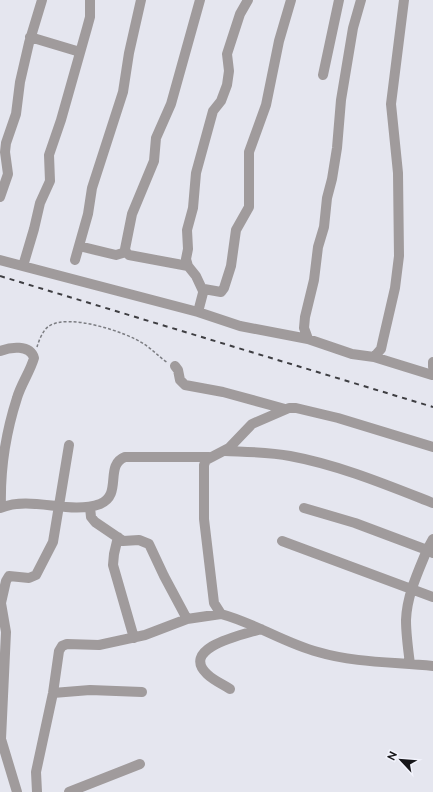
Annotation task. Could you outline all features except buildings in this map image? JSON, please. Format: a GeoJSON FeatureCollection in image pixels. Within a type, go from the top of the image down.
{"type":"FeatureCollection","features":[{"type":"Feature","properties":{"kind":"street"},"geometry":{"type":"LineString","coordinates":[[0,197],[8,174],[5,152],[6,144],[16,114],[20,82],[30,37],[42,0]]}},
{"type":"Feature","properties":{"kind":"street"},"geometry":{"type":"LineString","coordinates":[[23,266],[34,230],[40,203],[50,181],[50,155],[62,120],[90,17],[90,0]]}},
{"type":"Feature","properties":{"kind":"street"},"geometry":{"type":"LineString","coordinates":[[75,260],[88,214],[92,188],[123,92],[129,53],[141,0]]}},
{"type":"Feature","properties":{"kind":"street"},"geometry":{"type":"LineString","coordinates":[[126,252],[132,214],[154,161],[156,138],[171,104],[200,0]]}},
{"type":"Feature","properties":{"kind":"street"},"geometry":{"type":"LineString","coordinates":[[198,312],[203,291],[186,260],[188,249],[187,230],[193,208],[196,173],[213,111],[221,100],[227,84],[229,70],[227,54],[240,14],[248,0]]}},
{"type":"Feature","properties":{"kind":"street"},"geometry":{"type":"LineString","coordinates":[[203,291],[207,288],[218,292],[222,291],[231,266],[236,230],[249,207],[249,152],[266,105],[279,41],[291,0]]}},
{"type":"Feature","properties":{"kind":"street"},"geometry":{"type":"LineString","coordinates":[[323,75],[339,0]]}},
{"type":"Feature","properties":{"kind":"street"},"geometry":{"type":"LineString","coordinates":[[308,339],[304,328],[304,317],[314,280],[318,247],[324,227],[327,198],[337,148],[341,100],[353,28],[361,0]]}},
{"type":"Feature","properties":{"kind":"street"},"geometry":{"type":"LineString","coordinates":[[374,357],[381,349],[384,340],[395,288],[399,256],[398,173],[391,104],[404,0]]}},
{"type":"Feature","properties":{"kind":"street"},"geometry":{"type":"LineString","coordinates":[[30,37],[80,52]]}},
{"type":"Feature","properties":{"kind":"street"},"geometry":{"type":"LineString","coordinates":[[79,246],[116,255],[126,252],[130,255],[188,266]]}},
{"type":"Feature","properties":{"kind":"street"},"geometry":{"type":"LineString","coordinates":[[0,260],[198,312],[240,326],[308,339],[352,354],[374,357],[433,372],[433,362]]}},
{"type":"Feature","properties":{"kind":"street"},"geometry":{"type":"LineString","coordinates":[[0,351],[23,348],[30,351],[34,358],[17,397],[12,416],[2,475],[0,508],[11,504],[90,507],[107,500],[112,493],[114,468],[121,458],[125,456],[209,457],[225,451],[269,453],[304,459],[368,478],[433,503]]}},
{"type":"Feature","properties":{"kind":"street"},"geometry":{"type":"LineString","coordinates":[[175,366],[178,370],[180,380],[185,385],[223,392],[285,409]]}},
{"type":"Feature","properties":{"kind":"street"},"geometry":{"type":"LineString","coordinates":[[225,451],[252,424],[285,409],[296,408],[338,418],[433,447]]}},
{"type":"Feature","properties":{"kind":"street"},"geometry":{"type":"LineString","coordinates":[[17,792],[14,777],[3,758],[1,738],[6,632],[0,608],[6,582],[9,576],[33,577],[39,572],[52,542],[70,445]]}},
{"type":"Feature","properties":{"kind":"street"},"geometry":{"type":"LineString","coordinates":[[209,457],[204,465],[204,520],[214,603],[221,614]]}},
{"type":"Feature","properties":{"kind":"street"},"geometry":{"type":"LineString","coordinates":[[90,507],[91,517],[95,522],[118,538],[126,542],[139,540],[149,544],[187,619]]}},
{"type":"Feature","properties":{"kind":"street"},"geometry":{"type":"LineString","coordinates":[[304,508],[355,523],[430,551]]}},
{"type":"Feature","properties":{"kind":"street"},"geometry":{"type":"LineString","coordinates":[[118,538],[113,565],[134,638]]}},
{"type":"Feature","properties":{"kind":"street"},"geometry":{"type":"LineString","coordinates":[[410,664],[406,619],[411,590],[430,551],[433,539]]}},
{"type":"Feature","properties":{"kind":"street"},"geometry":{"type":"LineString","coordinates":[[282,541],[433,597]]}},
{"type":"Feature","properties":{"kind":"street"},"geometry":{"type":"LineString","coordinates":[[37,792],[36,772],[53,694],[59,651],[64,644],[99,645],[134,638],[187,619],[221,614],[245,621],[292,643],[339,658],[433,666]]}},
{"type":"Feature","properties":{"kind":"street"},"geometry":{"type":"LineString","coordinates":[[230,689],[204,670],[201,661],[204,652],[213,644],[261,629]]}},
{"type":"Feature","properties":{"kind":"street"},"geometry":{"type":"LineString","coordinates":[[53,694],[90,690],[142,692]]}},
{"type":"Feature","properties":{"kind":"street"},"geometry":{"type":"LineString","coordinates":[[69,792],[140,764]]}},
{"type":"Feature","properties":{"kind":"path"},"geometry":{"type":"LineString","coordinates":[[34,358],[39,339],[50,326],[70,321],[101,326],[130,337],[144,344],[165,361],[175,366]]}},
{"type":"Feature","properties":{"kind":"railway"},"geometry":{"type":"LineString","coordinates":[[0,276],[433,407]]}}]}
